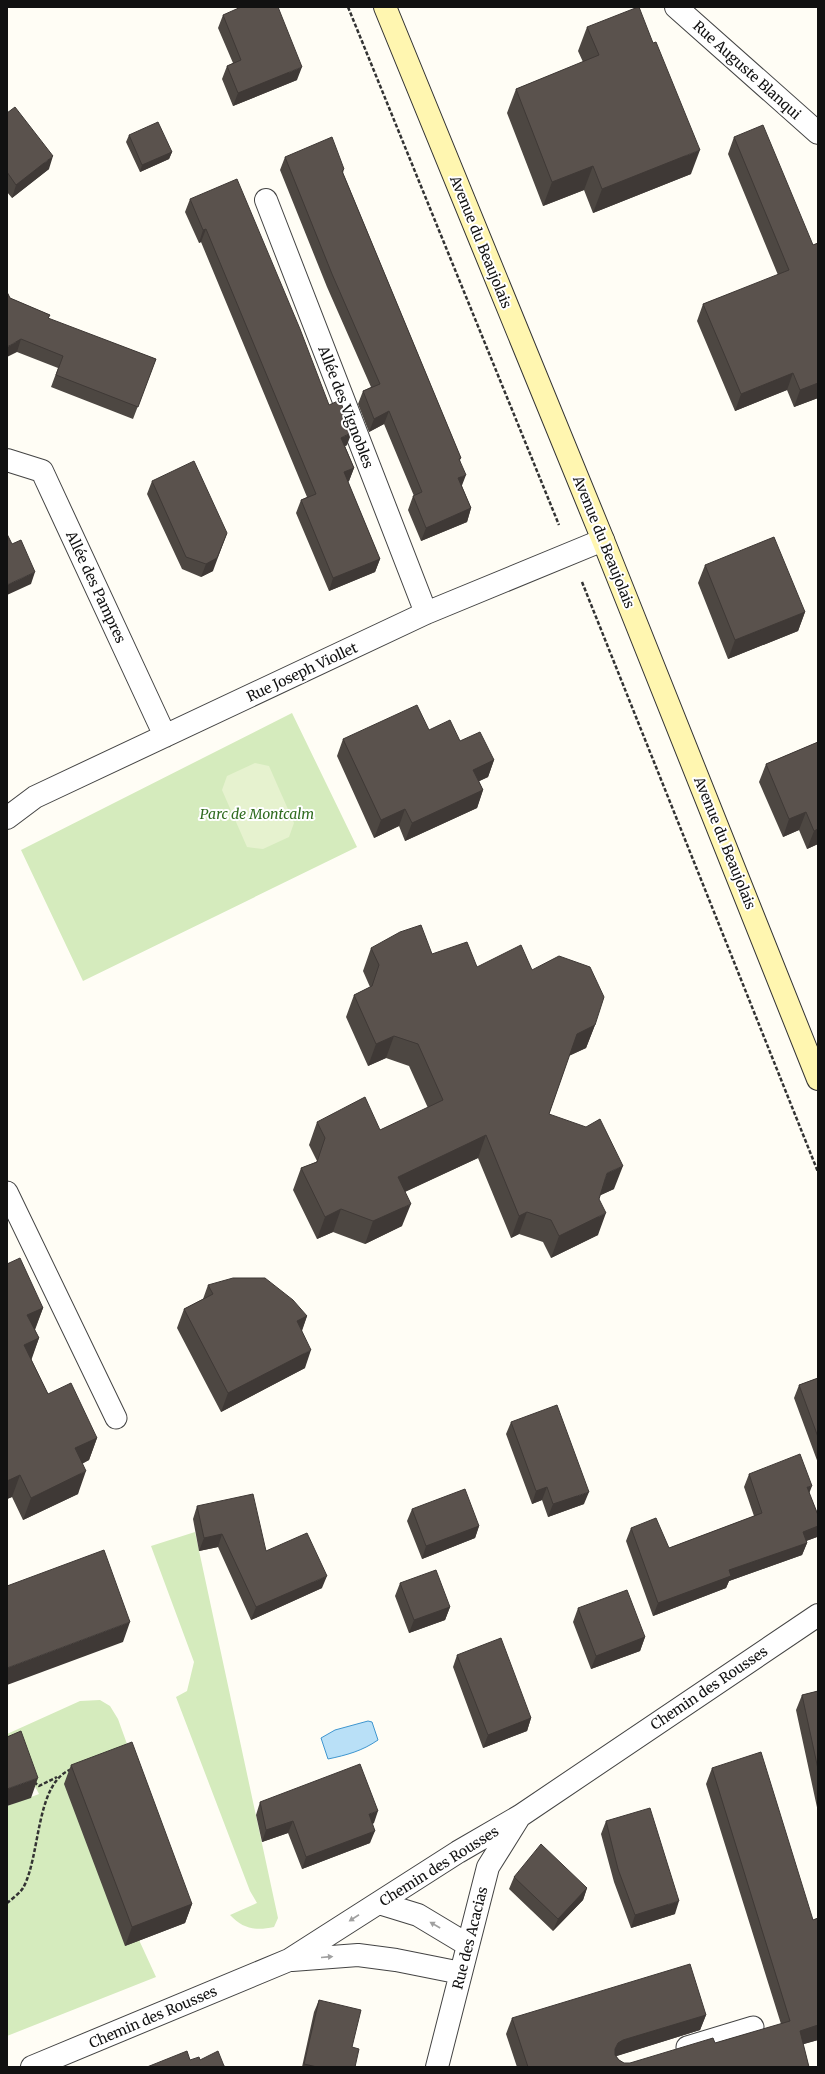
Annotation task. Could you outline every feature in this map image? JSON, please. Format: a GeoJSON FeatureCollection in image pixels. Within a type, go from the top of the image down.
{"type":"FeatureCollection","features":[{"type":"Feature","properties":{"kind":"main road","name":"Avenue du Beaujolais"},"geometry":{"type":"LineString","coordinates":[[385,7],[603,540],[818,1079]]}},
{"type":"Feature","properties":{"kind":"street","name":"Rue Auguste Blanqui"},"geometry":{"type":"LineString","coordinates":[[676,7],[818,133]]}},
{"type":"Feature","properties":{"kind":"street","name":"Allée des Vignobles"},"geometry":{"type":"LineString","coordinates":[[266,200],[426,614]]}},
{"type":"Feature","properties":{"kind":"street","name":"Allée des Pampres"},"geometry":{"type":"LineString","coordinates":[[7,460],[42,470],[165,736]]}},
{"type":"Feature","properties":{"kind":"street","name":"Rue Joseph Viollet"},"geometry":{"type":"LineString","coordinates":[[7,818],[36,797],[426,614],[603,540]]}},
{"type":"Feature","properties":{"kind":"street","name":"Chemin des Rousses"},"geometry":{"type":"LineString","coordinates":[[32,2067],[289,1960],[458,1852],[520,1816],[818,1615]]}},
{"type":"Feature","properties":{"kind":"street","name":"Rue des Acacias"},"geometry":{"type":"LineString","coordinates":[[437,2067],[488,1868],[520,1816]]}},
{"type":"Feature","properties":{"kind":"street"},"geometry":{"type":"LineString","coordinates":[[379,1902],[418,1915],[468,1945]]}},
{"type":"Feature","properties":{"kind":"street"},"geometry":{"type":"LineString","coordinates":[[289,1960],[358,1955],[396,1960],[461,1974]]}},
{"type":"Feature","properties":{"kind":"lane"},"geometry":{"type":"LineString","coordinates":[[7,1192],[116,1418]]}},
{"type":"Feature","properties":{"kind":"lane"},"geometry":{"type":"LineString","coordinates":[[670,2053],[753,2027]]}},
{"type":"Feature","properties":{"kind":"path"},"geometry":{"type":"LineString","coordinates":[[348,7],[571,554],[818,1172]]}},
{"type":"Feature","properties":{"kind":"path"},"geometry":{"type":"LineString","coordinates":[[32,1777],[34,1784],[39,1786],[74,1768]]}},
{"type":"Feature","properties":{"kind":"path"},"geometry":{"type":"LineString","coordinates":[[7,1903],[22,1889],[28,1876],[44,1807],[51,1787],[58,1776]]}},
{"type":"Feature","properties":{"kind":"green space","name":"Parc de Montcalm"},"geometry":{"type":"Polygon","coordinates":[[[292,713],[357,847],[83,981],[21,850],[292,713]]]}},
{"type":"Feature","properties":{"kind":"green space"},"geometry":{"type":"Polygon","coordinates":[[[255,763],[269,766],[294,823],[289,837],[263,849],[247,847],[222,790],[227,776],[255,763]]]}},
{"type":"Feature","properties":{"kind":"green space"},"geometry":{"type":"Polygon","coordinates":[[[195,1532],[278,1918],[274,1927],[261,1929],[250,1928],[235,1920],[230,1915],[257,1903],[250,1891],[176,1697],[187,1691],[194,1662],[151,1546],[195,1532]]]}},
{"type":"Feature","properties":{"kind":"green space"},"geometry":{"type":"Polygon","coordinates":[[[100,1700],[110,1706],[118,1719],[149,1805],[125,1946],[139,1940],[156,1977],[7,2036],[7,1806],[39,1794],[11,1750],[7,1734],[80,1701],[100,1700]]]}},
{"type":"Feature","properties":{"kind":"water"},"geometry":{"type":"Polygon","coordinates":[[[368,1721],[372,1722],[378,1740],[354,1752],[328,1759],[321,1738],[335,1730],[368,1721]]]}},
{"type":"Feature","properties":{"kind":"building"},"geometry":{"type":"Polygon","coordinates":[[[241,7],[278,7],[302,67],[238,93],[227,66],[241,60],[223,15],[241,7]]]}},
{"type":"Feature","properties":{"kind":"building"},"geometry":{"type":"Polygon","coordinates":[[[638,7],[653,43],[656,42],[700,150],[602,189],[593,166],[552,182],[516,89],[599,55],[587,27],[638,7]]]}},
{"type":"Feature","properties":{"kind":"building"},"geometry":{"type":"Polygon","coordinates":[[[15,107],[53,156],[16,185],[7,172],[7,113],[15,107]]]}},
{"type":"Feature","properties":{"kind":"building"},"geometry":{"type":"Polygon","coordinates":[[[158,122],[172,152],[142,165],[129,135],[158,122]]]}},
{"type":"Feature","properties":{"kind":"building"},"geometry":{"type":"Polygon","coordinates":[[[763,125],[813,245],[818,243],[818,383],[800,390],[793,373],[741,394],[703,304],[789,270],[734,137],[763,125]]]}},
{"type":"Feature","properties":{"kind":"building"},"geometry":{"type":"Polygon","coordinates":[[[332,137],[344,169],[342,171],[461,458],[459,459],[466,475],[458,478],[471,508],[426,528],[413,496],[422,492],[389,411],[374,419],[363,391],[380,384],[332,274],[285,157],[332,137]]]}},
{"type":"Feature","properties":{"kind":"building"},"geometry":{"type":"Polygon","coordinates":[[[237,179],[300,329],[329,405],[340,400],[352,432],[341,438],[354,468],[344,472],[380,559],[333,578],[301,500],[316,494],[206,229],[203,230],[190,199],[237,179]]]}},
{"type":"Feature","properties":{"kind":"building"},"geometry":{"type":"Polygon","coordinates":[[[7,292],[10,298],[50,315],[48,318],[156,359],[138,407],[56,375],[63,356],[21,339],[7,347],[7,292]]]}},
{"type":"Feature","properties":{"kind":"building"},"geometry":{"type":"Polygon","coordinates":[[[194,461],[227,533],[217,558],[206,564],[186,557],[152,481],[194,461]]]}},
{"type":"Feature","properties":{"kind":"building"},"geometry":{"type":"Polygon","coordinates":[[[7,534],[12,544],[21,540],[35,572],[7,585],[7,534]]]}},
{"type":"Feature","properties":{"kind":"building"},"geometry":{"type":"Polygon","coordinates":[[[774,537],[805,612],[735,640],[705,565],[774,537]]]}},
{"type":"Feature","properties":{"kind":"building"},"geometry":{"type":"Polygon","coordinates":[[[417,705],[429,730],[450,720],[460,741],[480,732],[494,760],[473,770],[483,790],[412,823],[405,809],[381,820],[343,739],[417,705]]]}},
{"type":"Feature","properties":{"kind":"building"},"geometry":{"type":"Polygon","coordinates":[[[818,742],[818,829],[814,831],[806,812],[789,819],[766,764],[818,742]]]}},
{"type":"Feature","properties":{"kind":"building"},"geometry":{"type":"Polygon","coordinates":[[[421,925],[432,954],[467,942],[477,967],[521,945],[532,970],[559,956],[590,967],[604,997],[595,1025],[577,1034],[549,1114],[586,1127],[600,1119],[623,1166],[607,1173],[599,1199],[606,1213],[559,1236],[551,1220],[527,1212],[519,1216],[486,1135],[398,1177],[411,1204],[373,1221],[341,1209],[325,1217],[301,1168],[317,1162],[325,1138],[317,1122],[365,1097],[380,1130],[443,1100],[418,1044],[394,1036],[376,1044],[354,995],[372,986],[379,965],[371,948],[400,932],[421,925]]]}},
{"type":"Feature","properties":{"kind":"building"},"geometry":{"type":"Polygon","coordinates":[[[20,1258],[43,1308],[27,1315],[39,1338],[24,1345],[48,1394],[71,1383],[97,1438],[75,1448],[86,1471],[31,1498],[20,1475],[7,1481],[7,1264],[20,1258]]]}},
{"type":"Feature","properties":{"kind":"building"},"geometry":{"type":"Polygon","coordinates":[[[233,1278],[265,1278],[293,1300],[307,1316],[297,1321],[311,1350],[228,1393],[184,1309],[213,1294],[208,1285],[233,1278]]]}},
{"type":"Feature","properties":{"kind":"building"},"geometry":{"type":"Polygon","coordinates":[[[818,1378],[818,1437],[799,1385],[818,1378]]]}},
{"type":"Feature","properties":{"kind":"building"},"geometry":{"type":"Polygon","coordinates":[[[557,1405],[589,1492],[553,1504],[547,1487],[536,1491],[511,1422],[557,1405]]]}},
{"type":"Feature","properties":{"kind":"building"},"geometry":{"type":"Polygon","coordinates":[[[800,1454],[812,1486],[807,1487],[818,1515],[818,1526],[803,1532],[807,1543],[729,1570],[731,1576],[658,1603],[631,1528],[656,1518],[669,1548],[762,1513],[749,1474],[800,1454]]]}},
{"type":"Feature","properties":{"kind":"building"},"geometry":{"type":"Polygon","coordinates":[[[465,1489],[479,1526],[426,1546],[412,1509],[465,1489]]]}},
{"type":"Feature","properties":{"kind":"building"},"geometry":{"type":"Polygon","coordinates":[[[253,1494],[266,1551],[307,1533],[327,1576],[256,1607],[222,1534],[204,1538],[197,1506],[253,1494]]]}},
{"type":"Feature","properties":{"kind":"building"},"geometry":{"type":"Polygon","coordinates":[[[104,1550],[130,1622],[7,1668],[7,1586],[104,1550]]]}},
{"type":"Feature","properties":{"kind":"building"},"geometry":{"type":"Polygon","coordinates":[[[436,1570],[450,1607],[414,1620],[400,1583],[436,1570]]]}},
{"type":"Feature","properties":{"kind":"building"},"geometry":{"type":"Polygon","coordinates":[[[627,1590],[645,1637],[596,1656],[578,1608],[627,1590]]]}},
{"type":"Feature","properties":{"kind":"building"},"geometry":{"type":"Polygon","coordinates":[[[501,1638],[531,1718],[488,1735],[457,1655],[501,1638]]]}},
{"type":"Feature","properties":{"kind":"building"},"geometry":{"type":"Polygon","coordinates":[[[818,1691],[818,1769],[802,1695],[818,1691]]]}},
{"type":"Feature","properties":{"kind":"building"},"geometry":{"type":"Polygon","coordinates":[[[21,1731],[38,1778],[7,1789],[7,1737],[21,1731]]]}},
{"type":"Feature","properties":{"kind":"building"},"geometry":{"type":"Polygon","coordinates":[[[132,1742],[192,1904],[132,1927],[71,1765],[132,1742]]]}},
{"type":"Feature","properties":{"kind":"building"},"geometry":{"type":"Polygon","coordinates":[[[761,1752],[813,1920],[818,1918],[818,2025],[800,2031],[809,2067],[528,2067],[512,2018],[690,1964],[706,2015],[623,2040],[618,2043],[615,2049],[615,2055],[619,2060],[624,2063],[630,2063],[713,2038],[715,2043],[790,2021],[712,1768],[761,1752]]]}},
{"type":"Feature","properties":{"kind":"building"},"geometry":{"type":"Polygon","coordinates":[[[360,1764],[378,1811],[369,1814],[375,1831],[306,1857],[293,1821],[266,1830],[260,1802],[360,1764]]]}},
{"type":"Feature","properties":{"kind":"building"},"geometry":{"type":"Polygon","coordinates":[[[650,1808],[679,1901],[635,1915],[618,1869],[606,1821],[650,1808]]]}},
{"type":"Feature","properties":{"kind":"building"},"geometry":{"type":"Polygon","coordinates":[[[541,1844],[587,1888],[558,1919],[514,1877],[541,1844]]]}},
{"type":"Feature","properties":{"kind":"building"},"geometry":{"type":"Polygon","coordinates":[[[319,2000],[361,2010],[352,2047],[359,2049],[355,2067],[317,2067],[304,2064],[319,2000]]]}},
{"type":"Feature","properties":{"kind":"building"},"geometry":{"type":"Polygon","coordinates":[[[187,2051],[190,2060],[199,2057],[200,2060],[218,2051],[224,2066],[226,2067],[147,2067],[187,2051]]]}}]}
